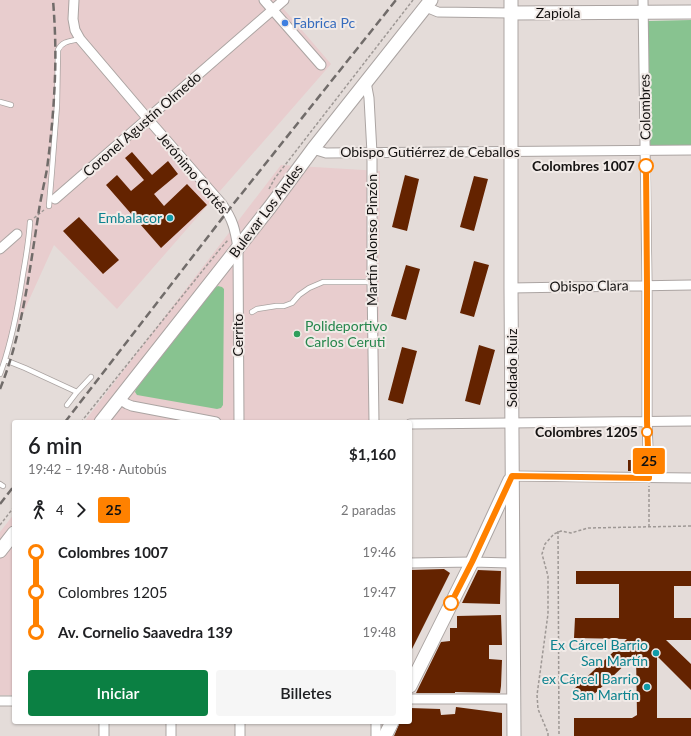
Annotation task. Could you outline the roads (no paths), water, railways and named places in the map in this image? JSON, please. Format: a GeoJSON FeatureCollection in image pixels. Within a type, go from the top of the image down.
{"type":"FeatureCollection","features":[{"type":"Feature","properties":{"kind":"main road","name":"Bulevar Los Andes"},"geometry":{"type":"LineString","coordinates":[[103,420],[429,3]]}},
{"type":"Feature","properties":{"kind":"main road","name":"Zapiola"},"geometry":{"type":"LineString","coordinates":[[511,6],[643,6],[691,12]]}},
{"type":"Feature","properties":{"kind":"main road","name":"Soldado Ruiz"},"geometry":{"type":"LineString","coordinates":[[511,6],[514,736]]}},
{"type":"Feature","properties":{"kind":"main road"},"geometry":{"type":"LineString","coordinates":[[412,682],[472,562],[512,476]]}},
{"type":"Feature","properties":{"kind":"main road"},"geometry":{"type":"LineString","coordinates":[[0,551],[12,536]]}},
{"type":"Feature","properties":{"kind":"main road"},"geometry":{"type":"LineString","coordinates":[[385,736],[391,724]]}},
{"type":"Feature","properties":{"kind":"street","name":"Jerónimo Cortés"},"geometry":{"type":"LineString","coordinates":[[74,0],[73,19],[75,30],[80,39],[222,204],[231,219],[238,248]]}},
{"type":"Feature","properties":{"kind":"street"},"geometry":{"type":"LineString","coordinates":[[264,0],[321,65]]}},
{"type":"Feature","properties":{"kind":"street","name":"Coronel Agustín Olmedo"},"geometry":{"type":"LineString","coordinates":[[52,202],[284,0]]}},
{"type":"Feature","properties":{"kind":"street","name":"Zapiola"},"geometry":{"type":"LineString","coordinates":[[429,3],[438,12],[511,6]]}},
{"type":"Feature","properties":{"kind":"street","name":"Colombres"},"geometry":{"type":"LineString","coordinates":[[643,6],[646,151],[647,421],[649,478]]}},
{"type":"Feature","properties":{"kind":"street","name":"Martín Alonso Pinzón"},"geometry":{"type":"LineString","coordinates":[[366,82],[369,98],[372,153],[374,420]]}},
{"type":"Feature","properties":{"kind":"street","name":"Obispo Gutiérrez de Ceballos"},"geometry":{"type":"LineString","coordinates":[[313,150],[326,153],[372,153],[691,150]]}},
{"type":"Feature","properties":{"kind":"street"},"geometry":{"type":"LineString","coordinates":[[0,249],[17,234]]}},
{"type":"Feature","properties":{"kind":"street","name":"Cerrito"},"geometry":{"type":"LineString","coordinates":[[238,248],[239,420]]}},
{"type":"Feature","properties":{"kind":"street","name":"Obispo Clara"},"geometry":{"type":"LineString","coordinates":[[511,288],[691,285]]}},
{"type":"Feature","properties":{"kind":"street"},"geometry":{"type":"LineString","coordinates":[[119,399],[132,406],[206,420]]}},
{"type":"Feature","properties":{"kind":"street"},"geometry":{"type":"LineString","coordinates":[[412,424],[691,421]]}},
{"type":"Feature","properties":{"kind":"street"},"geometry":{"type":"LineString","coordinates":[[512,476],[691,478]]}},
{"type":"Feature","properties":{"kind":"street"},"geometry":{"type":"LineString","coordinates":[[412,563],[513,563]]}},
{"type":"Feature","properties":{"kind":"street"},"geometry":{"type":"LineString","coordinates":[[412,699],[514,699]]}},
{"type":"Feature","properties":{"kind":"street"},"geometry":{"type":"LineString","coordinates":[[0,701],[12,701]]}},
{"type":"Feature","properties":{"kind":"street"},"geometry":{"type":"LineString","coordinates":[[104,724],[104,736]]}},
{"type":"Feature","properties":{"kind":"street"},"geometry":{"type":"LineString","coordinates":[[171,724],[171,736]]}},
{"type":"Feature","properties":{"kind":"street"},"geometry":{"type":"LineString","coordinates":[[240,724],[240,736]]}},
{"type":"Feature","properties":{"kind":"street"},"geometry":{"type":"LineString","coordinates":[[376,724],[376,736]]}},
{"type":"Feature","properties":{"kind":"lane"},"geometry":{"type":"LineString","coordinates":[[52,202],[52,170],[57,105],[58,50],[60,45],[63,43],[80,39]]}},
{"type":"Feature","properties":{"kind":"lane"},"geometry":{"type":"LineString","coordinates":[[0,102],[11,105]]}},
{"type":"Feature","properties":{"kind":"lane"},"geometry":{"type":"LineString","coordinates":[[0,374],[5,360],[19,302],[30,222]]}},
{"type":"Feature","properties":{"kind":"lane"},"geometry":{"type":"LineString","coordinates":[[252,312],[257,309],[284,306],[292,303],[299,295],[309,288],[323,282],[372,282]]}},
{"type":"Feature","properties":{"kind":"lane"},"geometry":{"type":"LineString","coordinates":[[5,360],[77,392]]}},
{"type":"Feature","properties":{"kind":"lane"},"geometry":{"type":"LineString","coordinates":[[67,405],[91,377]]}},
{"type":"Feature","properties":{"kind":"railway"},"geometry":{"type":"LineString","coordinates":[[0,389],[14,347],[24,304],[47,169],[55,76],[53,0]]}},
{"type":"Feature","properties":{"kind":"railway"},"geometry":{"type":"LineString","coordinates":[[67,420],[227,212],[396,0]]}},
{"type":"Feature","properties":{"kind":"railway"},"geometry":{"type":"LineString","coordinates":[[0,504],[12,489]]}},
{"type":"Feature","properties":{"kind":"place","name":"Fabrica Pc"},"geometry":{"type":"Point","coordinates":[285,23]}},
{"type":"Feature","properties":{"kind":"place","name":"Colombres 1007"},"geometry":{"type":"Point","coordinates":[646,166]}},
{"type":"Feature","properties":{"kind":"place","name":"Embalacor"},"geometry":{"type":"Point","coordinates":[170,218]}},
{"type":"Feature","properties":{"kind":"place","name":"Polideportivo Carlos Ceruti"},"geometry":{"type":"Point","coordinates":[297,334]}},
{"type":"Feature","properties":{"kind":"place","name":"Colombres 1205"},"geometry":{"type":"Point","coordinates":[647,432]}},
{"type":"Feature","properties":{"kind":"place","name":"Ex Cárcel Barrio San Martín"},"geometry":{"type":"Point","coordinates":[656,653]}},
{"type":"Feature","properties":{"kind":"place","name":"ex Cárcel Barrio San Martín"},"geometry":{"type":"Point","coordinates":[647,687]}}]}
